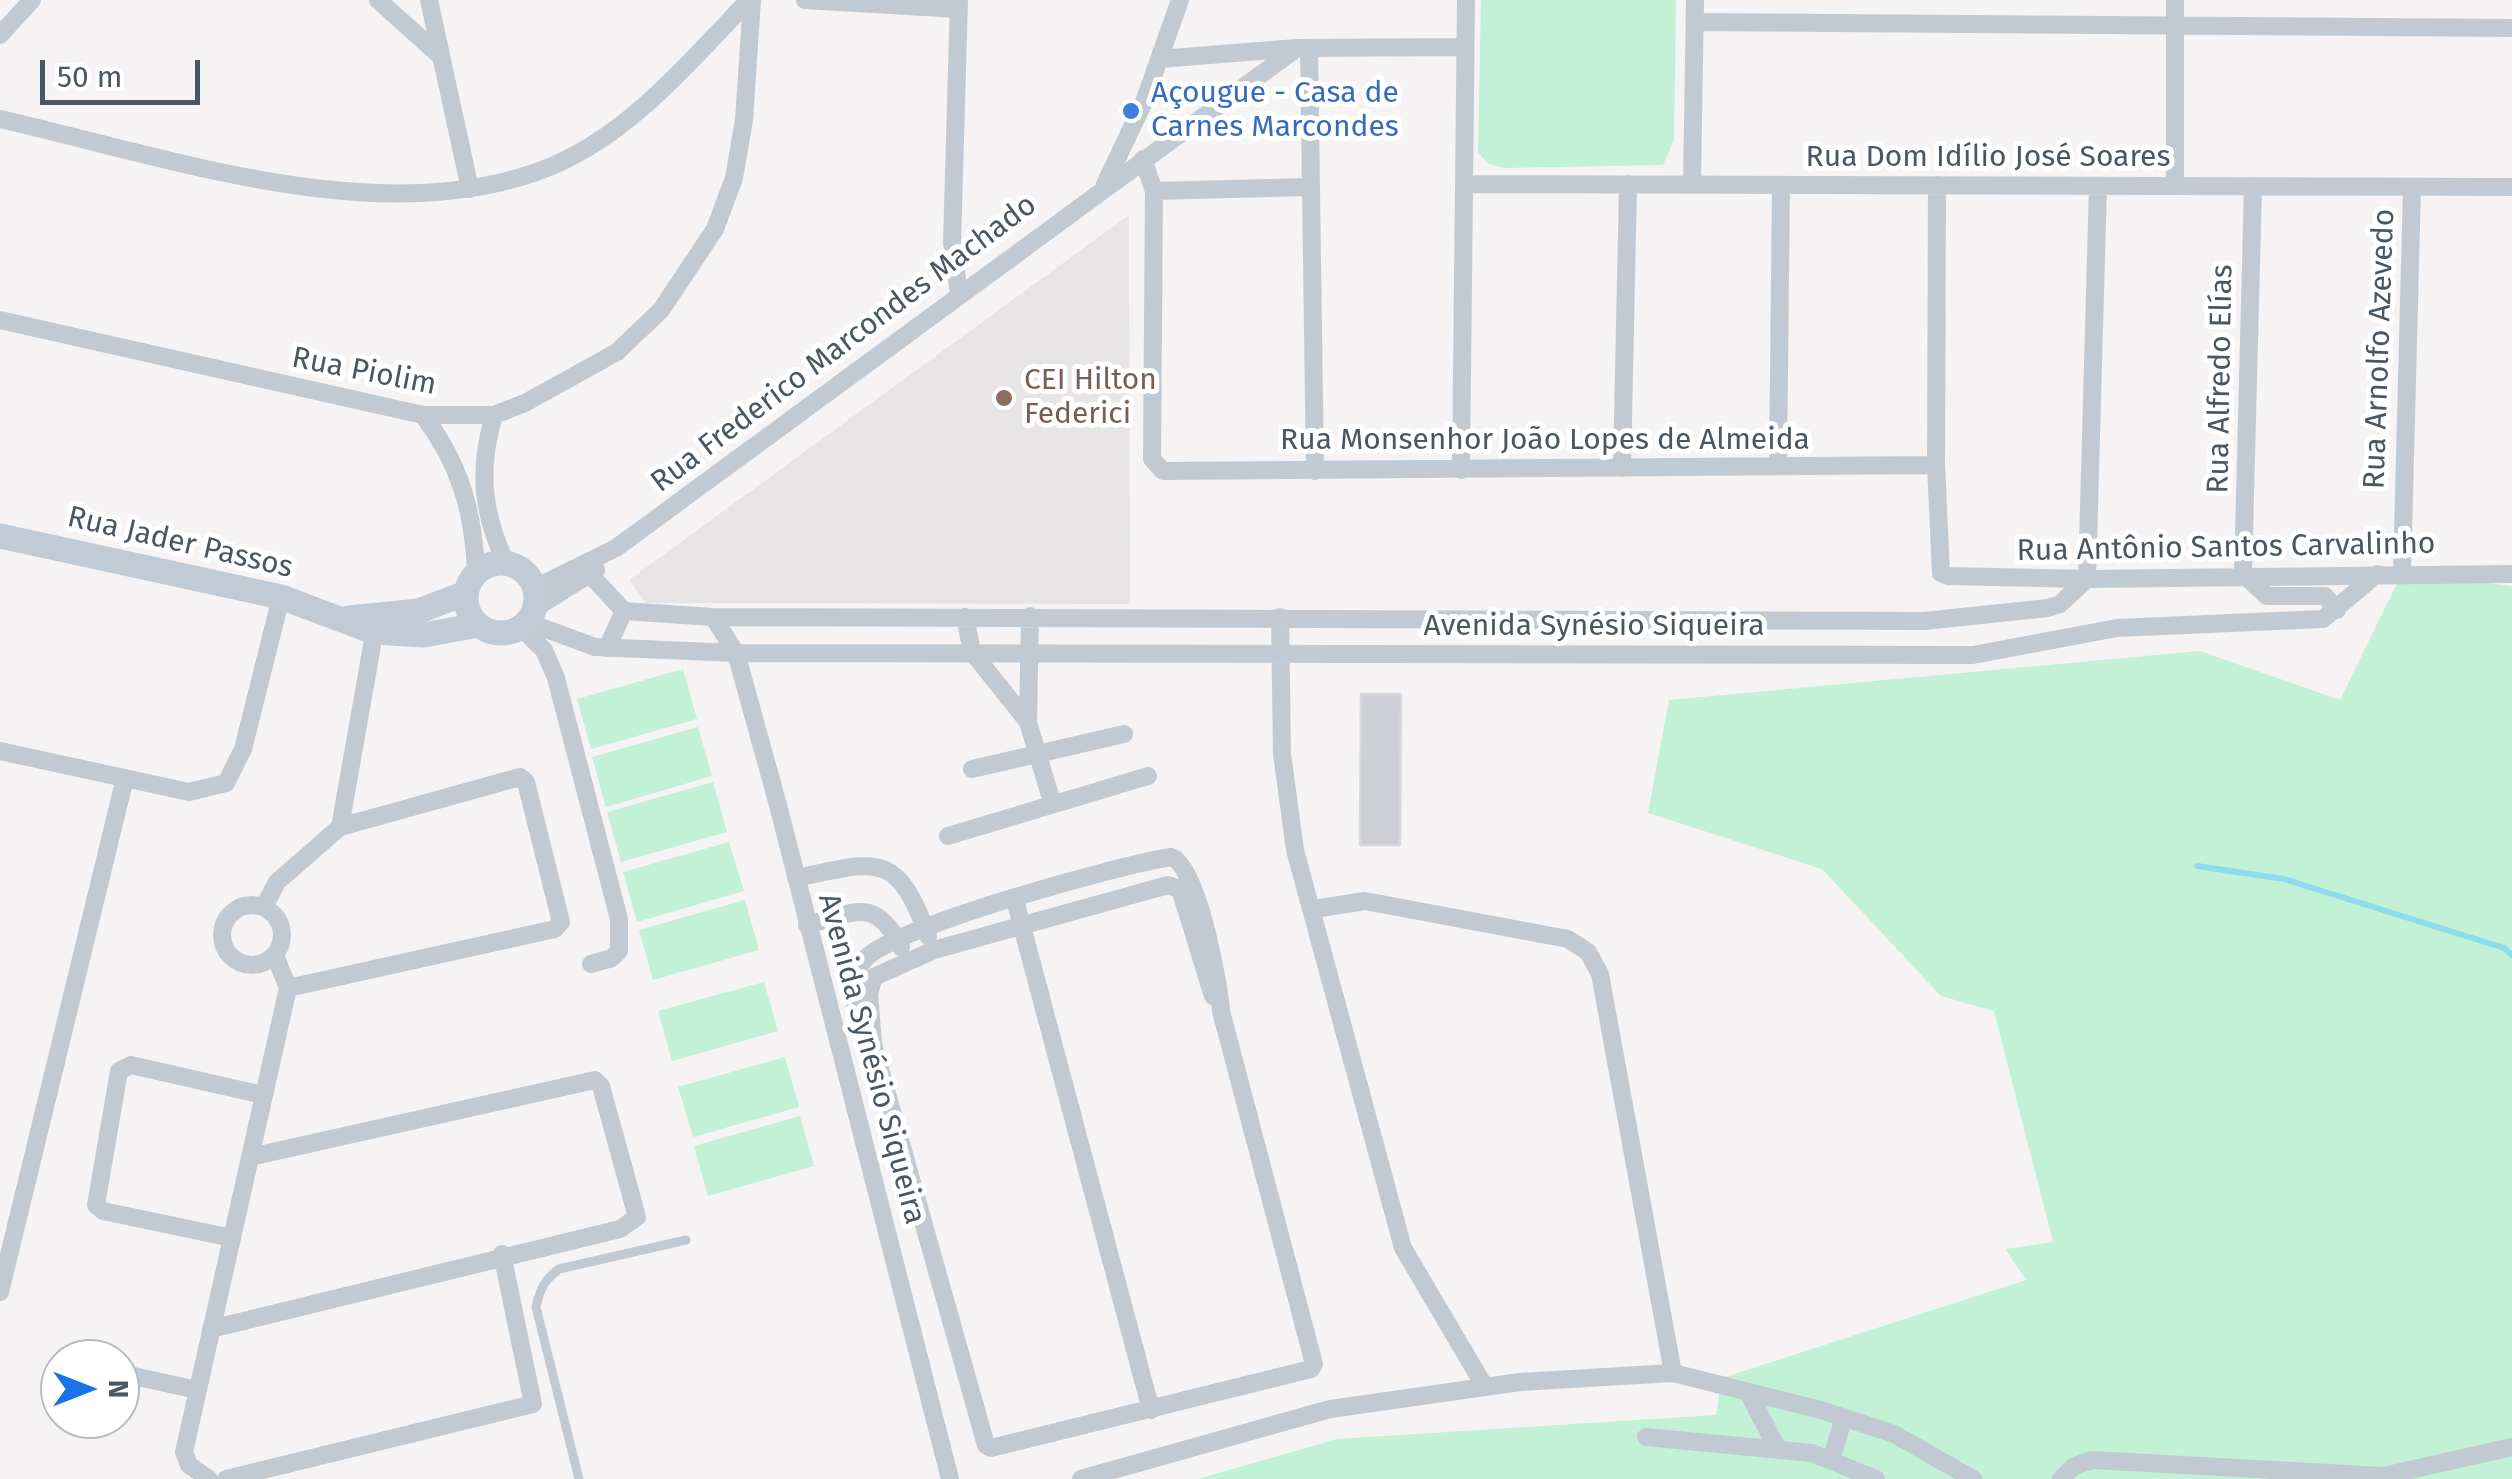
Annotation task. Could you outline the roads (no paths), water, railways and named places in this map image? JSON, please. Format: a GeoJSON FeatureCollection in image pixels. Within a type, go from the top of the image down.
{"type":"FeatureCollection","features":[{"type":"Feature","properties":{"kind":"street"},"geometry":{"type":"LineString","coordinates":[[0,35],[32,0]]}},
{"type":"Feature","properties":{"kind":"street"},"geometry":{"type":"LineString","coordinates":[[378,0],[440,56]]}},
{"type":"Feature","properties":{"kind":"street"},"geometry":{"type":"LineString","coordinates":[[429,0],[470,190]]}},
{"type":"Feature","properties":{"kind":"street"},"geometry":{"type":"LineString","coordinates":[[0,119],[298,187],[427,196],[470,190],[554,166],[608,133],[659,92],[750,0]]}},
{"type":"Feature","properties":{"kind":"street","name":"Rua Piolim"},"geometry":{"type":"LineString","coordinates":[[0,320],[423,415],[494,414],[525,403],[616,352],[661,310],[715,229],[734,178],[744,120],[750,0]]}},
{"type":"Feature","properties":{"kind":"street"},"geometry":{"type":"LineString","coordinates":[[805,0],[958,5],[952,243],[959,293]]}},
{"type":"Feature","properties":{"kind":"street","name":"Rua Frederico Marcondes Machado"},"geometry":{"type":"LineString","coordinates":[[1105,185],[1160,60],[1180,0]]}},
{"type":"Feature","properties":{"kind":"street"},"geometry":{"type":"LineString","coordinates":[[1462,470],[1466,0]]}},
{"type":"Feature","properties":{"kind":"street"},"geometry":{"type":"LineString","coordinates":[[1692,184],[1695,0]]}},
{"type":"Feature","properties":{"kind":"street"},"geometry":{"type":"LineString","coordinates":[[2175,0],[2175,186]]}},
{"type":"Feature","properties":{"kind":"street"},"geometry":{"type":"LineString","coordinates":[[1695,22],[2512,28]]}},
{"type":"Feature","properties":{"kind":"street"},"geometry":{"type":"LineString","coordinates":[[1160,60],[1303,48],[1465,46]]}},
{"type":"Feature","properties":{"kind":"street"},"geometry":{"type":"LineString","coordinates":[[1303,48],[1315,471]]}},
{"type":"Feature","properties":{"kind":"street","name":"Rua Frederico Marcondes Machado"},"geometry":{"type":"LineString","coordinates":[[529,611],[1105,185],[1303,48]]}},
{"type":"Feature","properties":{"kind":"street"},"geometry":{"type":"LineString","coordinates":[[1144,159],[1154,192],[1308,187]]}},
{"type":"Feature","properties":{"kind":"street","name":"Rua Dom Idílio José Soares"},"geometry":{"type":"LineString","coordinates":[[1464,184],[2512,187]]}},
{"type":"Feature","properties":{"kind":"street"},"geometry":{"type":"LineString","coordinates":[[1622,468],[1628,184]]}},
{"type":"Feature","properties":{"kind":"street"},"geometry":{"type":"LineString","coordinates":[[1778,466],[1782,184]]}},
{"type":"Feature","properties":{"kind":"street"},"geometry":{"type":"LineString","coordinates":[[1936,465],[1937,185]]}},
{"type":"Feature","properties":{"kind":"street"},"geometry":{"type":"LineString","coordinates":[[2087,580],[2098,186]]}},
{"type":"Feature","properties":{"kind":"street","name":"Rua Alfredo Elías"},"geometry":{"type":"LineString","coordinates":[[2243,574],[2253,186]]}},
{"type":"Feature","properties":{"kind":"street","name":"Rua Arnolfo Azevedo"},"geometry":{"type":"LineString","coordinates":[[2402,572],[2412,187]]}},
{"type":"Feature","properties":{"kind":"street","name":"Rua Monsenhor João Lopes de Almeida"},"geometry":{"type":"LineString","coordinates":[[1154,192],[1152,459],[1162,471],[1936,465]]}},
{"type":"Feature","properties":{"kind":"street"},"geometry":{"type":"LineString","coordinates":[[494,414],[482,488],[493,536],[506,563],[524,571],[529,611],[556,678],[620,919],[620,951],[612,958],[591,964]]}},
{"type":"Feature","properties":{"kind":"street"},"geometry":{"type":"LineString","coordinates":[[423,415],[443,442],[466,493],[471,583],[466,605],[478,625],[494,634],[529,611]]}},
{"type":"Feature","properties":{"kind":"street","name":"Rua Antônio Santos Carvalinho"},"geometry":{"type":"LineString","coordinates":[[1936,465],[1941,572],[1948,576],[2087,580],[2243,574],[2512,574]]}},
{"type":"Feature","properties":{"kind":"street","name":"Rua Jader Passos"},"geometry":{"type":"LineString","coordinates":[[0,536],[280,597],[345,618],[424,635],[478,625]]}},
{"type":"Feature","properties":{"kind":"street"},"geometry":{"type":"LineString","coordinates":[[340,827],[375,624],[419,610],[506,563]]}},
{"type":"Feature","properties":{"kind":"street"},"geometry":{"type":"LineString","coordinates":[[586,572],[624,610],[607,648]]}},
{"type":"Feature","properties":{"kind":"street"},"geometry":{"type":"LineString","coordinates":[[2243,574],[2267,596],[2325,596],[2337,610],[2377,574]]}},
{"type":"Feature","properties":{"kind":"street","name":"Avenida Synésio Siqueira"},"geometry":{"type":"LineString","coordinates":[[624,610],[713,617],[1924,621],[2048,608],[2060,604],[2087,580]]}},
{"type":"Feature","properties":{"kind":"street"},"geometry":{"type":"LineString","coordinates":[[0,751],[189,792],[226,782],[243,749],[280,597]]}},
{"type":"Feature","properties":{"kind":"street","name":"Avenida Synésio Siqueira"},"geometry":{"type":"LineString","coordinates":[[529,611],[562,638],[607,648],[736,654],[1973,655],[2117,628],[2314,621],[2337,610]]}},
{"type":"Feature","properties":{"kind":"street"},"geometry":{"type":"LineString","coordinates":[[1030,616],[1028,722],[1052,802]]}},
{"type":"Feature","properties":{"kind":"street","name":"Avenida Synésio Siqueira"},"geometry":{"type":"LineString","coordinates":[[713,617],[736,654],[950,1479]]}},
{"type":"Feature","properties":{"kind":"street"},"geometry":{"type":"LineString","coordinates":[[964,617],[972,652],[1028,722]]}},
{"type":"Feature","properties":{"kind":"street"},"geometry":{"type":"LineString","coordinates":[[1280,618],[1282,754],[1295,850],[1403,1248],[1485,1387]]}},
{"type":"Feature","properties":{"kind":"street"},"geometry":{"type":"LineString","coordinates":[[972,768],[1124,734]]}},
{"type":"Feature","properties":{"kind":"street"},"geometry":{"type":"LineString","coordinates":[[948,836],[1148,776]]}},
{"type":"Feature","properties":{"kind":"street"},"geometry":{"type":"LineString","coordinates":[[264,908],[277,882],[340,827],[520,777],[526,782],[561,922],[555,930],[288,988]]}},
{"type":"Feature","properties":{"kind":"street"},"geometry":{"type":"LineString","coordinates":[[0,1292],[125,778]]}},
{"type":"Feature","properties":{"kind":"street"},"geometry":{"type":"LineString","coordinates":[[872,1044],[863,1030],[854,994],[856,972],[866,957],[924,926],[1163,858],[1180,859],[1214,963],[1221,1011],[1314,1364],[1312,1368],[998,1450],[986,1445],[872,1044],[870,982],[907,960],[934,950],[1175,885],[1180,889],[1204,974],[1221,1011]]}},
{"type":"Feature","properties":{"kind":"street"},"geometry":{"type":"LineString","coordinates":[[796,878],[869,863],[882,866],[895,874],[934,950]]}},
{"type":"Feature","properties":{"kind":"street"},"geometry":{"type":"LineString","coordinates":[[1015,900],[1151,1410]]}},
{"type":"Feature","properties":{"kind":"street"},"geometry":{"type":"LineString","coordinates":[[1312,909],[1364,901],[1568,939],[1588,952],[1600,974],[1673,1373]]}},
{"type":"Feature","properties":{"kind":"street"},"geometry":{"type":"LineString","coordinates":[[250,905],[264,908],[279,922],[282,936],[275,955],[257,965],[235,960],[223,944],[222,928],[234,911],[250,905]]}},
{"type":"Feature","properties":{"kind":"street"},"geometry":{"type":"LineString","coordinates":[[807,926],[867,911],[886,920],[907,960]]}},
{"type":"Feature","properties":{"kind":"street"},"geometry":{"type":"LineString","coordinates":[[209,1479],[189,1465],[184,1452],[288,988],[275,955]]}},
{"type":"Feature","properties":{"kind":"street"},"geometry":{"type":"LineString","coordinates":[[232,1238],[103,1211],[96,1205],[119,1071],[131,1065],[263,1095]]}},
{"type":"Feature","properties":{"kind":"street"},"geometry":{"type":"LineString","coordinates":[[211,1328],[635,1222],[638,1210],[601,1086],[595,1080],[250,1157]]}},
{"type":"Feature","properties":{"kind":"street"},"geometry":{"type":"LineString","coordinates":[[226,1479],[534,1404],[502,1254]]}},
{"type":"Feature","properties":{"kind":"street"},"geometry":{"type":"LineString","coordinates":[[1082,1479],[1330,1409],[1485,1387],[1673,1373],[1844,1417],[1894,1434],[1974,1479]]}},
{"type":"Feature","properties":{"kind":"street"},"geometry":{"type":"LineString","coordinates":[[140,1377],[198,1390]]}},
{"type":"Feature","properties":{"kind":"street"},"geometry":{"type":"LineString","coordinates":[[1748,1392],[1776,1448]]}},
{"type":"Feature","properties":{"kind":"street"},"geometry":{"type":"LineString","coordinates":[[1831,1460],[1844,1417]]}},
{"type":"Feature","properties":{"kind":"street"},"geometry":{"type":"LineString","coordinates":[[1646,1437],[1776,1448],[1831,1460],[1876,1479]]}},
{"type":"Feature","properties":{"kind":"street"},"geometry":{"type":"LineString","coordinates":[[2061,1479],[2074,1466],[2092,1460],[2383,1476],[2512,1447]]}},
{"type":"Feature","properties":{"kind":"lane"},"geometry":{"type":"LineString","coordinates":[[580,1479],[536,1307],[539,1292],[546,1278],[558,1269],[686,1240]]}},
{"type":"Feature","properties":{"kind":"waterway"},"geometry":{"type":"LineString","coordinates":[[2197,866],[2284,879],[2504,948],[2512,955]]}},
{"type":"Feature","properties":{"kind":"place","name":"Açougue - Casa de Carnes Marcondes"},"geometry":{"type":"Point","coordinates":[1131,111]}},
{"type":"Feature","properties":{"kind":"place","name":"CEI Hilton Federici"},"geometry":{"type":"Point","coordinates":[1004,398]}}]}
